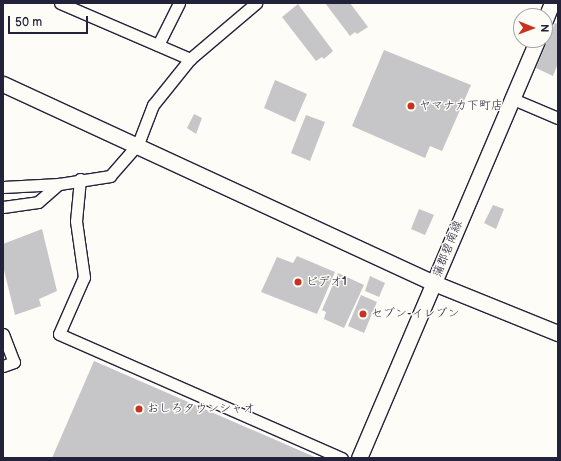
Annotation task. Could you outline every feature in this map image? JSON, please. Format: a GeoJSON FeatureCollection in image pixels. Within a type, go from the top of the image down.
{"type":"FeatureCollection","features":[{"type":"Feature","properties":{"kind":"street"},"geometry":{"type":"LineString","coordinates":[[60,3],[190,58]]}},
{"type":"Feature","properties":{"kind":"street"},"geometry":{"type":"LineString","coordinates":[[158,45],[179,3]]}},
{"type":"Feature","properties":{"kind":"street"},"geometry":{"type":"LineString","coordinates":[[3,187],[59,184],[80,179],[110,176],[138,144],[153,105],[190,58],[256,3]]}},
{"type":"Feature","properties":{"kind":"street","name":"蒲郡碧南線"},"geometry":{"type":"LineString","coordinates":[[359,458],[534,48]]}},
{"type":"Feature","properties":{"kind":"street"},"geometry":{"type":"LineString","coordinates":[[3,84],[138,144],[434,283],[558,333]]}},
{"type":"Feature","properties":{"kind":"street"},"geometry":{"type":"LineString","coordinates":[[513,99],[558,118]]}},
{"type":"Feature","properties":{"kind":"street"},"geometry":{"type":"LineString","coordinates":[[80,179],[76,221],[84,277],[59,334],[342,458]]}},
{"type":"Feature","properties":{"kind":"street"},"geometry":{"type":"LineString","coordinates":[[3,207],[38,202],[59,184]]}},
{"type":"Feature","properties":{"kind":"street"},"geometry":{"type":"LineString","coordinates":[[3,334],[14,362],[3,366]]}},
{"type":"Feature","properties":{"kind":"building"},"geometry":{"type":"Polygon","coordinates":[[[325,3],[350,3],[368,27],[357,34],[355,32],[350,36],[325,3]]]}},
{"type":"Feature","properties":{"kind":"building"},"geometry":{"type":"Polygon","coordinates":[[[298,4],[333,51],[324,59],[322,57],[316,61],[282,17],[298,4]]]}},
{"type":"Feature","properties":{"kind":"building"},"geometry":{"type":"Polygon","coordinates":[[[555,23],[558,24],[558,63],[553,76],[536,68],[544,48],[553,48],[553,28],[555,23]]]}},
{"type":"Feature","properties":{"kind":"building","name":"ヤマナカ下町店"},"geometry":{"type":"Polygon","coordinates":[[[384,50],[471,85],[442,151],[430,146],[425,158],[352,126],[384,50]]]}},
{"type":"Feature","properties":{"kind":"building"},"geometry":{"type":"Polygon","coordinates":[[[275,80],[307,94],[295,122],[264,108],[275,80]]]}},
{"type":"Feature","properties":{"kind":"building"},"geometry":{"type":"Polygon","coordinates":[[[194,114],[202,118],[196,134],[187,128],[194,114]]]}},
{"type":"Feature","properties":{"kind":"building"},"geometry":{"type":"Polygon","coordinates":[[[306,115],[325,122],[310,161],[291,153],[306,115]]]}},
{"type":"Feature","properties":{"kind":"building"},"geometry":{"type":"Polygon","coordinates":[[[493,205],[504,209],[496,229],[484,223],[493,205]]]}},
{"type":"Feature","properties":{"kind":"building"},"geometry":{"type":"Polygon","coordinates":[[[419,209],[434,215],[425,235],[411,229],[419,209]]]}},
{"type":"Feature","properties":{"kind":"building"},"geometry":{"type":"Polygon","coordinates":[[[42,229],[57,291],[39,299],[41,306],[15,315],[3,266],[3,244],[42,229]]]}},
{"type":"Feature","properties":{"kind":"building","name":"ビデオ1"},"geometry":{"type":"Polygon","coordinates":[[[297,256],[335,272],[317,314],[261,292],[277,257],[293,263],[297,256]]]}},
{"type":"Feature","properties":{"kind":"building"},"geometry":{"type":"Polygon","coordinates":[[[338,273],[364,285],[344,328],[324,319],[326,312],[322,310],[338,273]]]}},
{"type":"Feature","properties":{"kind":"building"},"geometry":{"type":"Polygon","coordinates":[[[370,276],[385,283],[379,297],[365,291],[370,276]]]}},
{"type":"Feature","properties":{"kind":"building","name":"セブン-イレブン"},"geometry":{"type":"Polygon","coordinates":[[[361,295],[377,302],[364,333],[348,326],[361,295]]]}},
{"type":"Feature","properties":{"kind":"building","name":"おしろタウンシャオ"},"geometry":{"type":"Polygon","coordinates":[[[94,361],[317,458],[52,458],[94,361]]]}},
{"type":"Feature","properties":{"kind":"place","name":"ヤマナカ下町店"},"geometry":{"type":"Point","coordinates":[411,106]}},
{"type":"Feature","properties":{"kind":"place","name":"ビデオ1"},"geometry":{"type":"Point","coordinates":[298,282]}},
{"type":"Feature","properties":{"kind":"place","name":"セブン-イレブン"},"geometry":{"type":"Point","coordinates":[363,314]}},
{"type":"Feature","properties":{"kind":"place","name":"おしろタウンシャオ"},"geometry":{"type":"Point","coordinates":[139,409]}}]}
